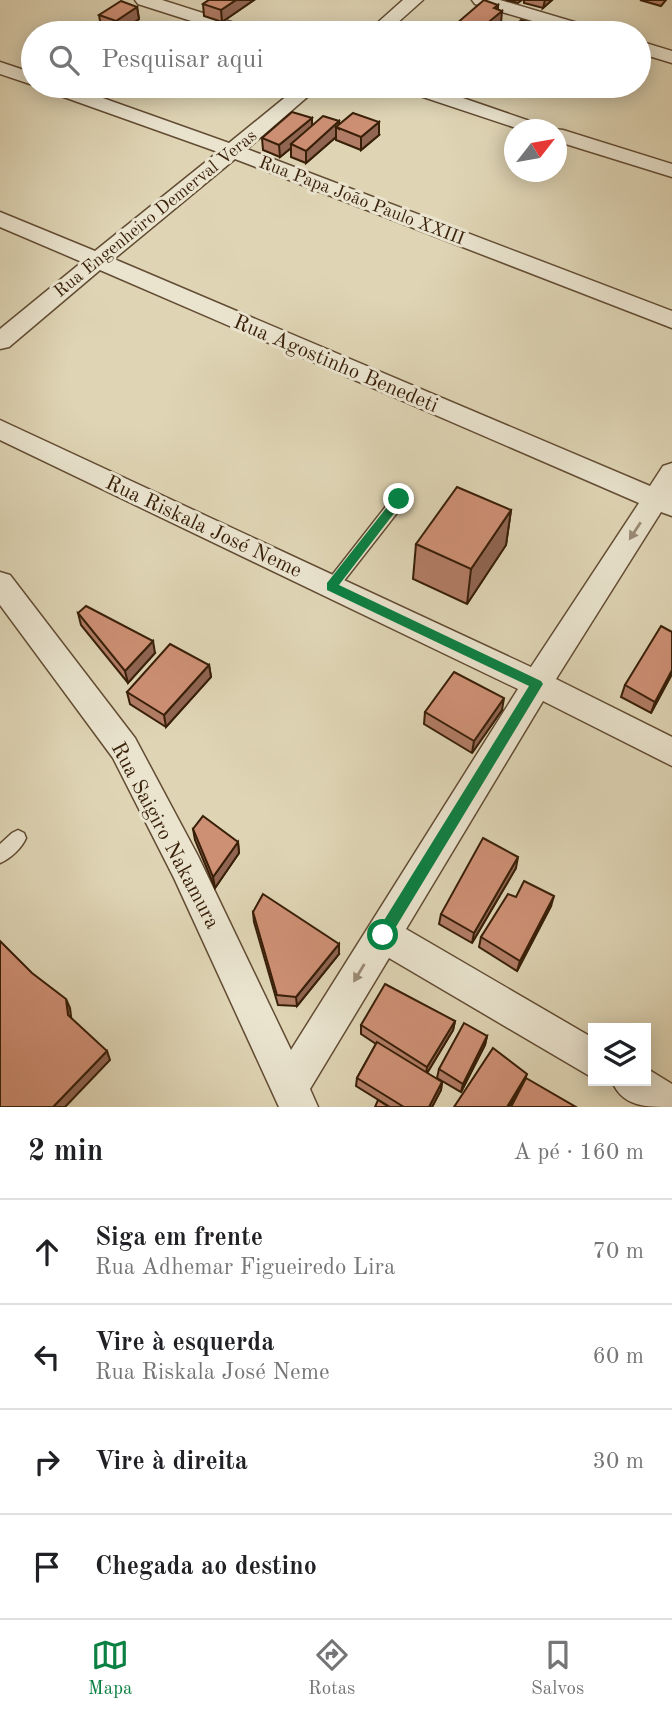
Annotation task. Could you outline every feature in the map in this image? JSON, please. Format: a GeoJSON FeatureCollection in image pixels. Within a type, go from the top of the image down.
{"type":"FeatureCollection","features":[{"type":"Feature","properties":{"kind":"street"},"geometry":{"type":"LineString","coordinates":[[144,0],[210,21]]}},
{"type":"Feature","properties":{"kind":"street"},"geometry":{"type":"LineString","coordinates":[[389,21],[414,0]]}},
{"type":"Feature","properties":{"kind":"street"},"geometry":{"type":"LineString","coordinates":[[481,0],[552,21]]}},
{"type":"Feature","properties":{"kind":"street"},"geometry":{"type":"LineString","coordinates":[[651,51],[672,57]]}},
{"type":"Feature","properties":{"kind":"street"},"geometry":{"type":"LineString","coordinates":[[0,68],[21,75]]}},
{"type":"Feature","properties":{"kind":"street","name":"Rua Papa João Paulo XXIII"},"geometry":{"type":"LineString","coordinates":[[85,98],[231,150],[672,320]]}},
{"type":"Feature","properties":{"kind":"street","name":"Rua Engenheiro Demerval Veras"},"geometry":{"type":"LineString","coordinates":[[0,341],[296,98]]}},
{"type":"Feature","properties":{"kind":"street"},"geometry":{"type":"LineString","coordinates":[[446,98],[510,119]]}},
{"type":"Feature","properties":{"kind":"street"},"geometry":{"type":"LineString","coordinates":[[567,138],[672,171]]}},
{"type":"Feature","properties":{"kind":"street","name":"Rua Agostinho Benedeti"},"geometry":{"type":"LineString","coordinates":[[0,219],[666,493]]}},
{"type":"Feature","properties":{"kind":"street","name":"Rua Riskala José Neme"},"geometry":{"type":"LineString","coordinates":[[0,429],[537,684],[672,752]]}},
{"type":"Feature","properties":{"kind":"street"},"geometry":{"type":"LineString","coordinates":[[295,1096],[383,935],[537,684],[666,493]]}},
{"type":"Feature","properties":{"kind":"street","name":"Rua Saigiro Nakamura"},"geometry":{"type":"LineString","coordinates":[[0,583],[124,748],[186,867],[295,1096]]}},
{"type":"Feature","properties":{"kind":"street"},"geometry":{"type":"LineString","coordinates":[[383,935],[588,1056]]}},
{"type":"Feature","properties":{"kind":"street"},"geometry":{"type":"LineString","coordinates":[[640,1086],[672,1105]]}},
{"type":"Feature","properties":{"kind":"lane"},"geometry":{"type":"LineString","coordinates":[[331,587],[399,499]]}},
{"type":"Feature","properties":{"kind":"lane"},"geometry":{"type":"LineString","coordinates":[[0,855],[18,838]]}},
{"type":"Feature","properties":{"kind":"building"},"geometry":{"type":"Polygon","coordinates":[[[209,0],[236,0],[221,10],[203,4],[209,0]]]}},
{"type":"Feature","properties":{"kind":"building"},"geometry":{"type":"Polygon","coordinates":[[[484,0],[498,5],[494,8],[502,11],[490,21],[460,21],[484,0]]]}},
{"type":"Feature","properties":{"kind":"building"},"geometry":{"type":"Polygon","coordinates":[[[121,1],[137,7],[116,21],[99,15],[121,1]]]}},
{"type":"Feature","properties":{"kind":"building"},"geometry":{"type":"Polygon","coordinates":[[[292,112],[312,118],[279,145],[262,138],[292,112]]]}},
{"type":"Feature","properties":{"kind":"building"},"geometry":{"type":"Polygon","coordinates":[[[353,113],[379,122],[361,137],[336,127],[353,113]]]}},
{"type":"Feature","properties":{"kind":"building"},"geometry":{"type":"Polygon","coordinates":[[[323,116],[339,121],[306,151],[291,144],[323,116]]]}},
{"type":"Feature","properties":{"kind":"building"},"geometry":{"type":"Polygon","coordinates":[[[457,487],[511,510],[471,569],[416,544],[457,487]]]}},
{"type":"Feature","properties":{"kind":"building"},"geometry":{"type":"Polygon","coordinates":[[[86,606],[153,641],[125,671],[78,613],[86,606]]]}},
{"type":"Feature","properties":{"kind":"building"},"geometry":{"type":"Polygon","coordinates":[[[661,626],[672,632],[672,670],[655,702],[625,685],[661,626]]]}},
{"type":"Feature","properties":{"kind":"building"},"geometry":{"type":"Polygon","coordinates":[[[170,644],[209,665],[164,715],[127,692],[170,644]]]}},
{"type":"Feature","properties":{"kind":"building"},"geometry":{"type":"Polygon","coordinates":[[[454,672],[504,698],[474,741],[425,712],[454,672]]]}},
{"type":"Feature","properties":{"kind":"building"},"geometry":{"type":"Polygon","coordinates":[[[203,816],[238,842],[213,877],[193,829],[203,816]]]}},
{"type":"Feature","properties":{"kind":"building"},"geometry":{"type":"Polygon","coordinates":[[[483,838],[518,857],[474,933],[441,914],[483,838]]]}},
{"type":"Feature","properties":{"kind":"building"},"geometry":{"type":"Polygon","coordinates":[[[524,881],[554,896],[520,961],[481,937],[508,894],[516,897],[524,881]]]}},
{"type":"Feature","properties":{"kind":"building"},"geometry":{"type":"Polygon","coordinates":[[[263,894],[339,944],[296,997],[277,995],[253,912],[263,894]]]}},
{"type":"Feature","properties":{"kind":"building"},"geometry":{"type":"Polygon","coordinates":[[[0,941],[32,973],[66,999],[68,1015],[107,1051],[53,1107],[0,1107],[0,941]]]}},
{"type":"Feature","properties":{"kind":"building"},"geometry":{"type":"Polygon","coordinates":[[[385,984],[455,1021],[427,1067],[361,1025],[385,984]]]}},
{"type":"Feature","properties":{"kind":"building"},"geometry":{"type":"Polygon","coordinates":[[[464,1023],[487,1036],[463,1084],[439,1069],[464,1023]]]}},
{"type":"Feature","properties":{"kind":"building"},"geometry":{"type":"Polygon","coordinates":[[[377,1042],[442,1082],[429,1107],[404,1107],[357,1078],[377,1042]]]}},
{"type":"Feature","properties":{"kind":"building"},"geometry":{"type":"Polygon","coordinates":[[[493,1048],[527,1074],[507,1107],[454,1107],[493,1048]]]}},
{"type":"Feature","properties":{"kind":"building"},"geometry":{"type":"Polygon","coordinates":[[[526,1078],[576,1107],[511,1107],[526,1078]]]}},
{"type":"Feature","properties":{"kind":"building"},"geometry":{"type":"Polygon","coordinates":[[[378,1100],[389,1107],[375,1107],[378,1100]]]}},
{"type":"Feature","properties":{"kind":"route"},"geometry":{"type":"LineString","coordinates":[[383,935],[537,684],[331,587],[399,499]]}}]}
